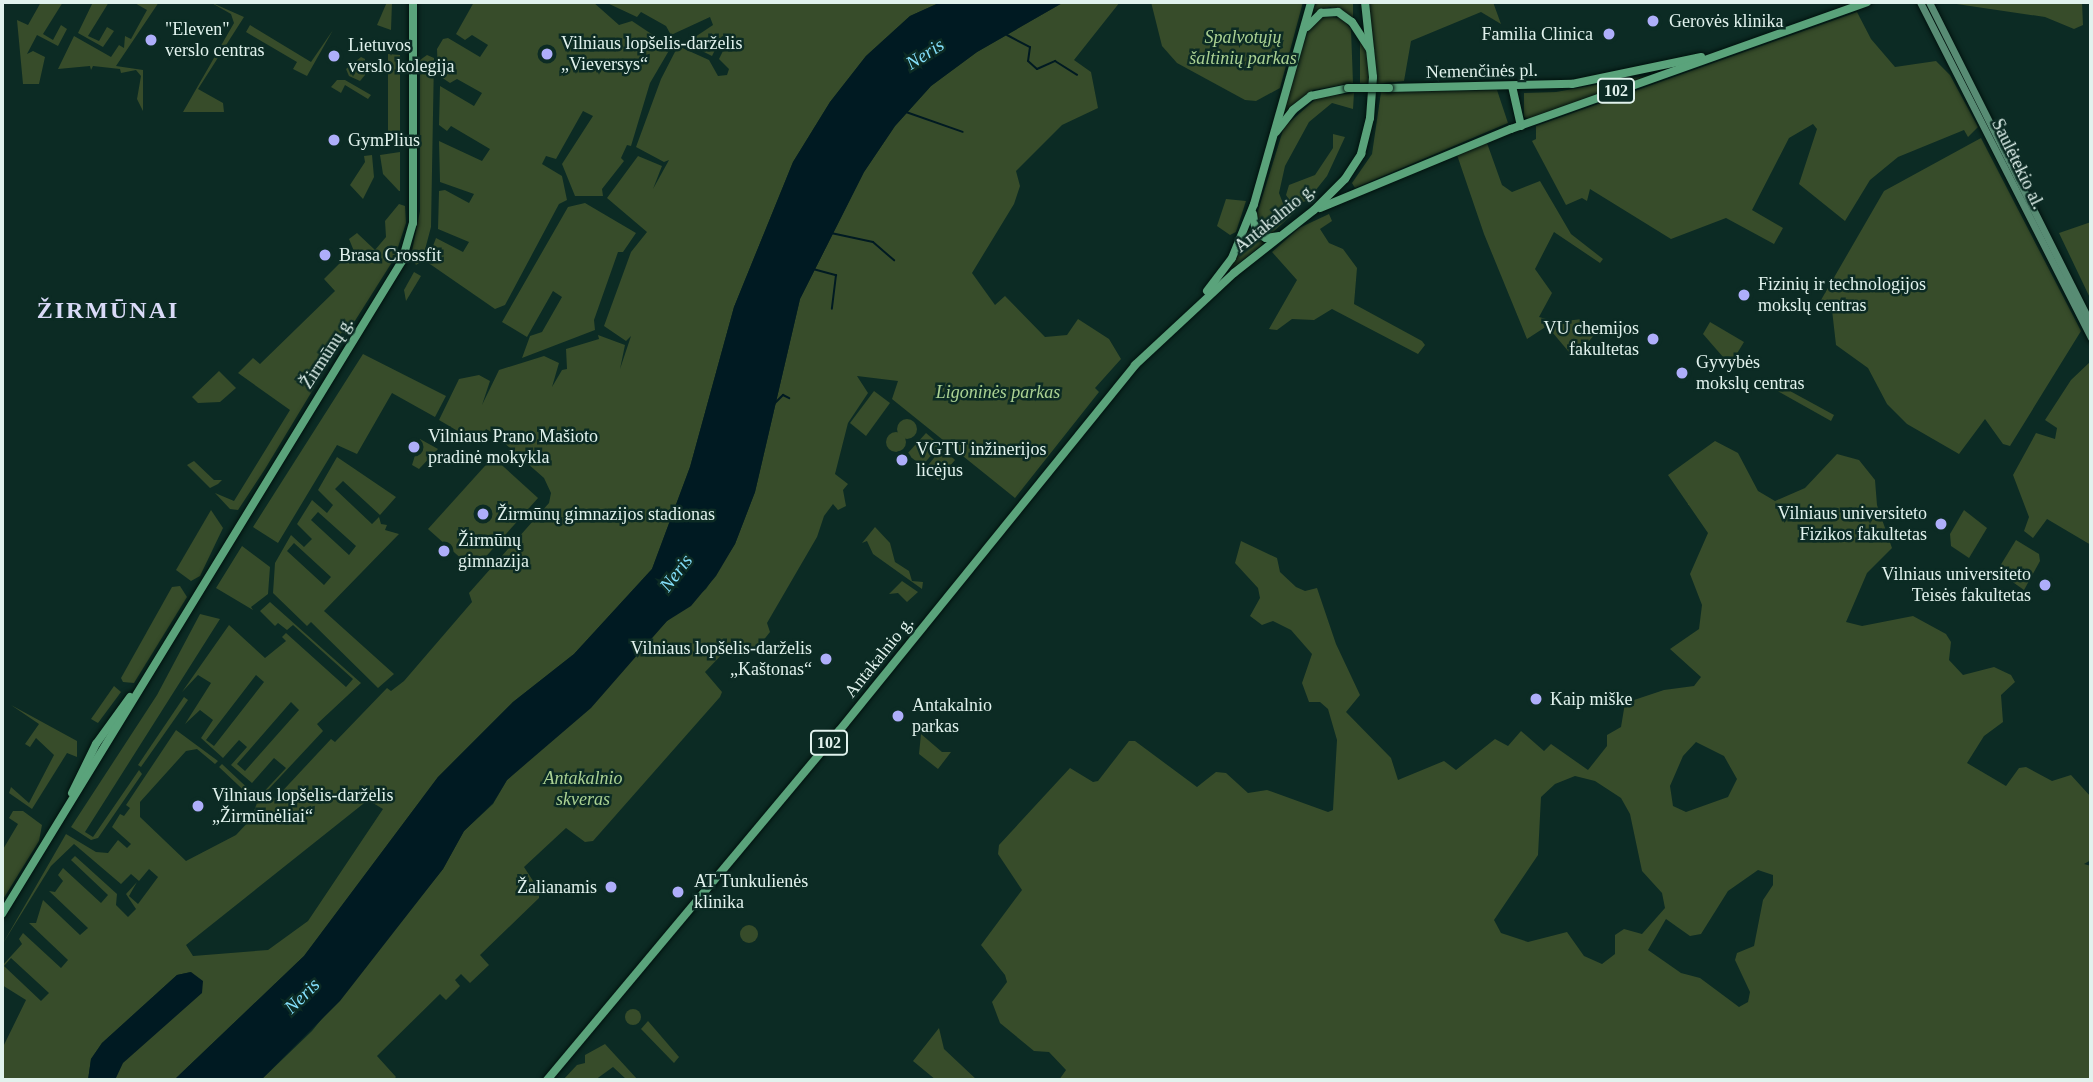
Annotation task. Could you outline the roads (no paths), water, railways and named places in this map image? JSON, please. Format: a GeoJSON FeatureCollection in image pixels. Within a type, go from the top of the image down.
{"type":"FeatureCollection","features":[{"type":"Feature","properties":{"kind":"main road","name":"Žirmūnų g."},"geometry":{"type":"LineString","coordinates":[[2,914],[57,822],[106,750],[142,684],[363,329],[407,249],[413,210],[413,2]]}},
{"type":"Feature","properties":{"kind":"main road","name":"Antakalnio g."},"geometry":{"type":"LineString","coordinates":[[1182,320],[1232,258],[1254,204],[1311,2]]}},
{"type":"Feature","properties":{"kind":"main road","name":"Antakalnio g."},"geometry":{"type":"LineString","coordinates":[[547,1080],[835,737],[1121,382],[1182,320],[1279,235],[1314,210],[1345,179],[1361,154],[1370,118],[1372,52],[1365,2]]}},
{"type":"Feature","properties":{"kind":"main road","name":"Nemenčinės pl."},"geometry":{"type":"LineString","coordinates":[[1314,210],[1521,126],[1711,55],[1867,2]]}},
{"type":"Feature","properties":{"kind":"main road","name":"Saulėtekio al."},"geometry":{"type":"LineString","coordinates":[[1920,2],[2064,293],[2091,338]]}},
{"type":"Feature","properties":{"kind":"main road","name":"Saulėtekio al."},"geometry":{"type":"LineString","coordinates":[[1929,2],[2091,324]]}},
{"type":"Feature","properties":{"kind":"main road"},"geometry":{"type":"LineString","coordinates":[[1304,31],[1321,13],[1338,12],[1352,22],[1372,52]]}},
{"type":"Feature","properties":{"kind":"main road","name":"Nemenčinės pl."},"geometry":{"type":"LineString","coordinates":[[1272,141],[1302,102],[1321,92],[1349,88],[1593,82],[1711,55]]}},
{"type":"Feature","properties":{"kind":"main road"},"geometry":{"type":"LineString","coordinates":[[1512,86],[1521,126]]}},
{"type":"Feature","properties":{"kind":"main road"},"geometry":{"type":"LineString","coordinates":[[1254,204],[1256,233],[1266,238],[1279,235]]}},
{"type":"Feature","properties":{"kind":"main road","name":"Žirmūnų g."},"geometry":{"type":"LineString","coordinates":[[57,822],[96,744],[142,684]]}},
{"type":"Feature","properties":{"kind":"main road"},"geometry":{"type":"LineString","coordinates":[[96,744],[106,750]]}},
{"type":"Feature","properties":{"kind":"water","name":"Neris"},"geometry":{"type":"Polygon","coordinates":[[[941,2],[1064,2],[977,52],[931,86],[895,126],[864,172],[800,299],[755,492],[735,544],[716,576],[691,606],[667,621],[591,708],[507,780],[493,803],[464,831],[443,869],[340,1001],[261,1080],[174,1080],[304,956],[438,777],[513,702],[574,654],[652,569],[690,467],[734,307],[793,162],[830,102],[866,56],[910,16],[941,2]]]}},
{"type":"Feature","properties":{"kind":"water"},"geometry":{"type":"Polygon","coordinates":[[[191,972],[203,981],[202,993],[123,1063],[115,1080],[88,1080],[91,1059],[102,1043],[177,975],[191,972]]]}},
{"type":"Feature","properties":{"kind":"waterway"},"geometry":{"type":"LineString","coordinates":[[1007,35],[1030,47],[1028,61],[1037,69],[1055,61],[1077,75]]}},
{"type":"Feature","properties":{"kind":"waterway"},"geometry":{"type":"LineString","coordinates":[[906,112],[963,132]]}},
{"type":"Feature","properties":{"kind":"waterway"},"geometry":{"type":"LineString","coordinates":[[831,233],[873,242],[894,260]]}},
{"type":"Feature","properties":{"kind":"waterway"},"geometry":{"type":"LineString","coordinates":[[813,269],[836,275],[832,309]]}},
{"type":"Feature","properties":{"kind":"waterway"},"geometry":{"type":"LineString","coordinates":[[774,404],[783,395],[789,398]]}},
{"type":"Feature","properties":{"kind":"place","name":"Gerovės klinika"},"geometry":{"type":"Point","coordinates":[1653,21]}},
{"type":"Feature","properties":{"kind":"place","name":"Familia Clinica"},"geometry":{"type":"Point","coordinates":[1609,34]}},
{"type":"Feature","properties":{"kind":"place","name":"\"Eleven\" verslo centras"},"geometry":{"type":"Point","coordinates":[151,40]}},
{"type":"Feature","properties":{"kind":"place","name":"Vilniaus lopšelis-darželis „Vieversys“"},"geometry":{"type":"Point","coordinates":[547,54]}},
{"type":"Feature","properties":{"kind":"place","name":"Lietuvos verslo kolegija"},"geometry":{"type":"Point","coordinates":[334,56]}},
{"type":"Feature","properties":{"kind":"place","name":"GymPlius"},"geometry":{"type":"Point","coordinates":[334,140]}},
{"type":"Feature","properties":{"kind":"place","name":"Brasa Crossfit"},"geometry":{"type":"Point","coordinates":[325,255]}},
{"type":"Feature","properties":{"kind":"place","name":"Fizinių ir technologijos mokslų centras"},"geometry":{"type":"Point","coordinates":[1744,295]}},
{"type":"Feature","properties":{"kind":"place","name":"VU chemijos fakultetas"},"geometry":{"type":"Point","coordinates":[1653,339]}},
{"type":"Feature","properties":{"kind":"place","name":"Gyvybės mokslų centras"},"geometry":{"type":"Point","coordinates":[1682,373]}},
{"type":"Feature","properties":{"kind":"place","name":"Vilniaus Prano Mašioto pradinė mokykla"},"geometry":{"type":"Point","coordinates":[414,447]}},
{"type":"Feature","properties":{"kind":"place","name":"VGTU inžinerijos licėjus"},"geometry":{"type":"Point","coordinates":[902,460]}},
{"type":"Feature","properties":{"kind":"place","name":"Žirmūnų gimnazijos stadionas"},"geometry":{"type":"Point","coordinates":[483,514]}},
{"type":"Feature","properties":{"kind":"place","name":"Vilniaus universiteto Fizikos fakultetas"},"geometry":{"type":"Point","coordinates":[1941,524]}},
{"type":"Feature","properties":{"kind":"place","name":"Žirmūnų gimnazija"},"geometry":{"type":"Point","coordinates":[444,551]}},
{"type":"Feature","properties":{"kind":"place","name":"Vilniaus universiteto Teisės fakultetas"},"geometry":{"type":"Point","coordinates":[2045,585]}},
{"type":"Feature","properties":{"kind":"place","name":"Vilniaus lopšelis-darželis „Kaštonas“"},"geometry":{"type":"Point","coordinates":[826,659]}},
{"type":"Feature","properties":{"kind":"place","name":"Kaip miške"},"geometry":{"type":"Point","coordinates":[1536,699]}},
{"type":"Feature","properties":{"kind":"place","name":"Antakalnio parkas"},"geometry":{"type":"Point","coordinates":[898,716]}},
{"type":"Feature","properties":{"kind":"place","name":"Vilniaus lopšelis-darželis „Žirmūnėliai“"},"geometry":{"type":"Point","coordinates":[198,806]}},
{"type":"Feature","properties":{"kind":"place","name":"Žalianamis"},"geometry":{"type":"Point","coordinates":[611,887]}},
{"type":"Feature","properties":{"kind":"place","name":"AT Tunkulienės klinika"},"geometry":{"type":"Point","coordinates":[678,892]}},
{"type":"Feature","properties":{"kind":"district","name":"ŽIRMŪNAI"},"geometry":{"type":"Point","coordinates":[108,311]}},
{"type":"Feature","properties":{"kind":"park label","name":"Spalvotųjų šaltinių parkas"},"geometry":{"type":"Point","coordinates":[1243,48]}},
{"type":"Feature","properties":{"kind":"park label","name":"Ligoninės parkas"},"geometry":{"type":"Point","coordinates":[998,392]}},
{"type":"Feature","properties":{"kind":"park label","name":"Antakalnio skveras"},"geometry":{"type":"Point","coordinates":[583,789]}}]}
